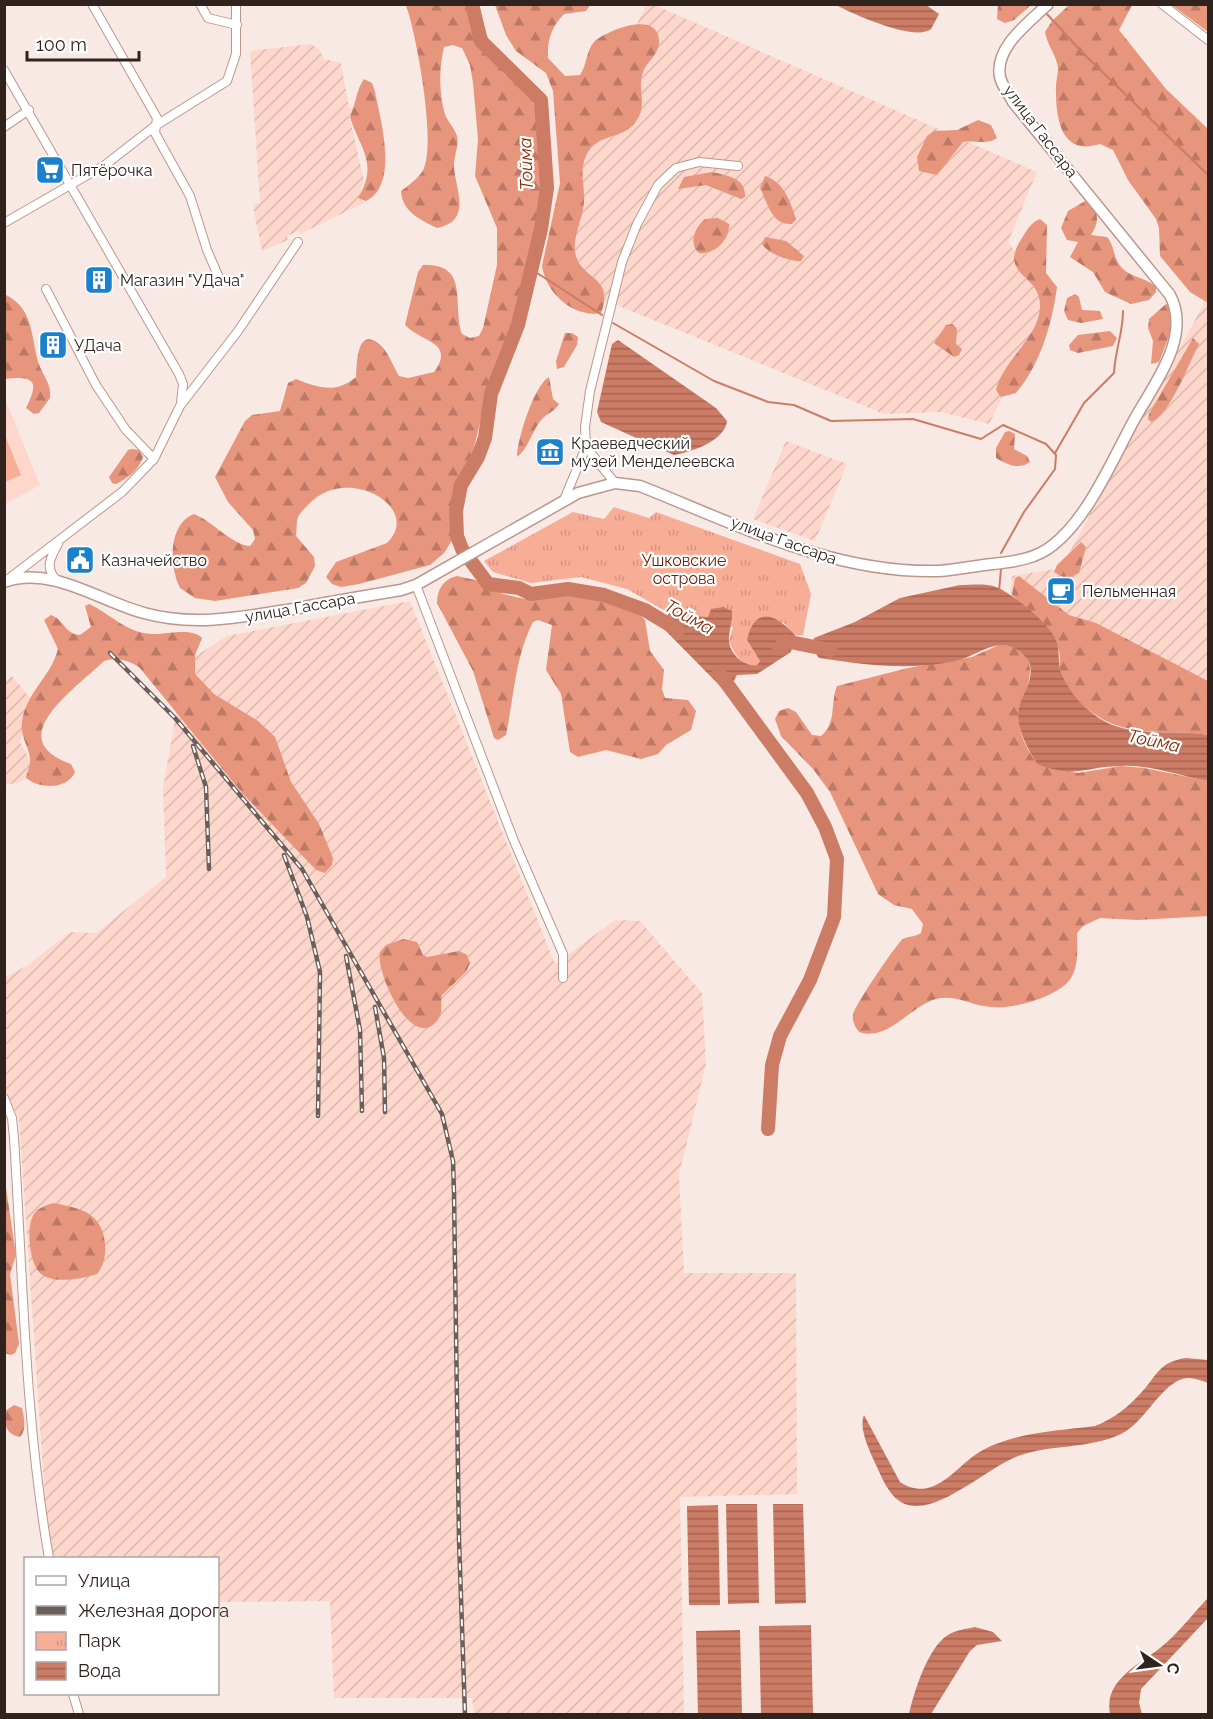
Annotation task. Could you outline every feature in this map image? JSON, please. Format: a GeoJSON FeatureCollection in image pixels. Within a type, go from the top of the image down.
{"type":"FeatureCollection","features":[{"type":"Feature","properties":{"kind":"main road","name":"улица Гассара"},"geometry":{"type":"LineString","coordinates":[[5,581],[36,578],[57,580],[142,613],[173,619],[203,621],[241,617],[401,590],[416,585],[497,541],[564,500],[591,488],[615,483],[640,486],[819,556],[897,570],[941,571],[1022,560],[1044,552],[1068,531],[1108,470],[1166,361],[1176,336],[1178,316],[1170,296],[1153,272],[1013,102],[1004,87],[1000,76],[1000,64],[1011,42],[1048,4]]}},
{"type":"Feature","properties":{"kind":"street"},"geometry":{"type":"LineString","coordinates":[[92,4],[157,118],[155,133],[190,196],[207,250],[220,280]]}},
{"type":"Feature","properties":{"kind":"street"},"geometry":{"type":"LineString","coordinates":[[200,4],[208,18],[237,25]]}},
{"type":"Feature","properties":{"kind":"street"},"geometry":{"type":"LineString","coordinates":[[4,223],[105,165],[155,126],[227,81],[236,54],[236,4]]}},
{"type":"Feature","properties":{"kind":"street"},"geometry":{"type":"LineString","coordinates":[[1162,4],[1209,40]]}},
{"type":"Feature","properties":{"kind":"street"},"geometry":{"type":"LineString","coordinates":[[4,70],[179,374],[183,384],[180,406]]}},
{"type":"Feature","properties":{"kind":"street"},"geometry":{"type":"LineString","coordinates":[[4,127],[29,110]]}},
{"type":"Feature","properties":{"kind":"street"},"geometry":{"type":"LineString","coordinates":[[564,500],[586,447],[585,427],[590,391],[622,262],[637,224],[658,185],[676,168],[699,162],[738,166]]}},
{"type":"Feature","properties":{"kind":"street"},"geometry":{"type":"LineString","coordinates":[[5,581],[122,492],[154,459],[180,406],[238,331],[298,242]]}},
{"type":"Feature","properties":{"kind":"street"},"geometry":{"type":"LineString","coordinates":[[46,289],[96,385],[126,430],[154,459]]}},
{"type":"Feature","properties":{"kind":"street"},"geometry":{"type":"LineString","coordinates":[[586,447],[615,483]]}},
{"type":"Feature","properties":{"kind":"street"},"geometry":{"type":"LineString","coordinates":[[57,580],[50,571],[49,565],[61,540]]}},
{"type":"Feature","properties":{"kind":"street"},"geometry":{"type":"LineString","coordinates":[[416,585],[514,841],[563,954],[563,978]]}},
{"type":"Feature","properties":{"kind":"street"},"geometry":{"type":"LineString","coordinates":[[4,1098],[12,1118],[14,1138],[30,1377],[42,1516],[49,1557]]}},
{"type":"Feature","properties":{"kind":"street"},"geometry":{"type":"LineString","coordinates":[[73,1695],[80,1714]]}},
{"type":"Feature","properties":{"kind":"shaded area"},"geometry":{"type":"Polygon","coordinates":[[[652,4],[1037,172],[1008,242],[1050,300],[989,424],[941,412],[884,414],[560,282],[572,163],[646,5],[652,4]]]}},
{"type":"Feature","properties":{"kind":"shaded area"},"geometry":{"type":"Polygon","coordinates":[[[311,44],[319,49],[324,59],[341,63],[349,108],[357,107],[358,112],[349,115],[364,181],[361,188],[364,203],[300,234],[298,231],[287,236],[288,240],[262,251],[254,212],[254,204],[260,203],[250,51],[311,44]]]}},
{"type":"Feature","properties":{"kind":"shaded area"},"geometry":{"type":"Polygon","coordinates":[[[1208,296],[1208,699],[1020,605],[1010,592],[1012,576],[1061,568],[1208,296]]]}},
{"type":"Feature","properties":{"kind":"shaded area"},"geometry":{"type":"Polygon","coordinates":[[[4,396],[40,485],[5,504],[4,504],[4,396]]]}},
{"type":"Feature","properties":{"kind":"shaded area"},"geometry":{"type":"Polygon","coordinates":[[[786,441],[847,464],[815,541],[753,519],[786,441]]]}},
{"type":"Feature","properties":{"kind":"shaded area"},"geometry":{"type":"Polygon","coordinates":[[[410,601],[555,964],[615,920],[640,921],[702,993],[706,1064],[679,1175],[684,1273],[796,1273],[797,1494],[680,1497],[684,1714],[474,1714],[472,1698],[334,1698],[330,1601],[219,1602],[219,1557],[49,1557],[19,1119],[5,1091],[4,978],[28,965],[70,932],[96,933],[166,877],[163,788],[185,663],[227,636],[410,601]]]}},
{"type":"Feature","properties":{"kind":"shaded area"},"geometry":{"type":"Polygon","coordinates":[[[12,676],[32,700],[20,742],[36,771],[20,782],[5,785],[5,681],[12,676]]]}},
{"type":"Feature","properties":{"kind":"green space"},"geometry":{"type":"Polygon","coordinates":[[[998,4],[1031,5],[1014,20],[1005,23],[997,19],[998,4]]]}},
{"type":"Feature","properties":{"kind":"green space"},"geometry":{"type":"Polygon","coordinates":[[[406,5],[477,5],[479,18],[504,74],[527,90],[536,107],[543,183],[522,307],[509,344],[493,371],[472,455],[458,480],[453,499],[454,537],[444,553],[430,565],[359,584],[341,587],[332,584],[326,577],[336,562],[387,543],[396,529],[395,516],[388,504],[375,494],[359,489],[341,488],[323,493],[298,517],[296,536],[314,557],[315,566],[306,583],[298,588],[215,601],[195,598],[180,588],[174,569],[175,536],[185,519],[194,514],[236,541],[250,546],[255,539],[253,530],[228,502],[215,477],[245,421],[252,415],[280,411],[288,383],[296,379],[327,388],[349,382],[356,377],[359,350],[365,340],[371,339],[381,346],[399,376],[408,378],[434,372],[440,362],[439,348],[405,325],[418,272],[423,265],[438,266],[448,271],[453,278],[462,334],[470,338],[479,336],[483,328],[497,265],[497,228],[475,176],[478,139],[473,83],[470,65],[462,48],[453,45],[444,47],[440,79],[444,111],[457,139],[454,163],[459,210],[456,218],[449,224],[437,228],[413,214],[402,198],[401,191],[422,172],[428,140],[420,64],[406,5]]]}},
{"type":"Feature","properties":{"kind":"green space"},"geometry":{"type":"Polygon","coordinates":[[[495,5],[590,5],[586,11],[564,14],[551,34],[548,58],[565,76],[580,75],[591,46],[609,32],[641,24],[650,26],[656,31],[659,45],[643,72],[642,105],[638,118],[627,130],[598,142],[591,148],[583,166],[584,202],[575,239],[575,251],[582,268],[600,284],[604,291],[601,313],[581,312],[571,307],[555,294],[545,276],[542,266],[560,183],[553,91],[546,73],[516,51],[506,35],[495,5]]]}},
{"type":"Feature","properties":{"kind":"green space"},"geometry":{"type":"Polygon","coordinates":[[[1069,5],[1132,5],[1119,30],[1166,89],[1208,129],[1208,303],[1190,292],[1160,256],[1159,228],[1156,219],[1128,180],[1113,150],[1100,144],[1078,145],[1064,134],[1056,103],[1057,64],[1045,32],[1052,21],[1069,5]]]}},
{"type":"Feature","properties":{"kind":"green space"},"geometry":{"type":"Polygon","coordinates":[[[1172,5],[1208,5],[1208,32],[1172,5]]]}},
{"type":"Feature","properties":{"kind":"green space"},"geometry":{"type":"Polygon","coordinates":[[[364,79],[372,83],[375,92],[385,151],[382,181],[376,193],[366,201],[358,198],[367,175],[366,156],[350,117],[364,79]]]}},
{"type":"Feature","properties":{"kind":"green space"},"geometry":{"type":"Polygon","coordinates":[[[978,120],[991,125],[997,138],[985,142],[963,142],[937,175],[919,171],[917,157],[927,136],[934,131],[957,130],[978,120]]]}},
{"type":"Feature","properties":{"kind":"green space"},"geometry":{"type":"Polygon","coordinates":[[[712,172],[739,181],[745,197],[741,199],[706,185],[678,189],[684,177],[712,172]]]}},
{"type":"Feature","properties":{"kind":"green space"},"geometry":{"type":"Polygon","coordinates":[[[765,176],[782,187],[796,219],[792,224],[785,224],[771,212],[760,188],[765,176]]]}},
{"type":"Feature","properties":{"kind":"green space"},"geometry":{"type":"Polygon","coordinates":[[[1087,200],[1097,217],[1091,235],[1107,237],[1122,268],[1156,287],[1156,292],[1149,300],[1131,304],[1105,292],[1093,272],[1070,257],[1078,242],[1067,240],[1061,228],[1068,211],[1087,200]]]}},
{"type":"Feature","properties":{"kind":"green space"},"geometry":{"type":"Polygon","coordinates":[[[718,218],[729,224],[727,235],[716,249],[699,253],[693,240],[698,226],[705,219],[718,218]]]}},
{"type":"Feature","properties":{"kind":"green space"},"geometry":{"type":"Polygon","coordinates":[[[1040,219],[1047,225],[1046,273],[1057,287],[1052,315],[1044,343],[1032,370],[1016,393],[1001,397],[996,390],[1000,379],[1028,338],[1038,317],[1040,305],[1038,294],[1014,260],[1022,238],[1031,224],[1040,219]]]}},
{"type":"Feature","properties":{"kind":"green space"},"geometry":{"type":"Polygon","coordinates":[[[765,237],[786,241],[804,256],[801,261],[796,261],[774,254],[762,244],[765,237]]]}},
{"type":"Feature","properties":{"kind":"green space"},"geometry":{"type":"Polygon","coordinates":[[[4,294],[20,306],[29,321],[39,363],[48,382],[50,398],[39,413],[34,414],[26,408],[33,392],[32,382],[23,378],[5,379],[4,294]]]}},
{"type":"Feature","properties":{"kind":"green space"},"geometry":{"type":"Polygon","coordinates":[[[1075,294],[1079,297],[1082,310],[1100,311],[1103,319],[1081,323],[1068,320],[1064,311],[1067,298],[1075,294]]]}},
{"type":"Feature","properties":{"kind":"green space"},"geometry":{"type":"Polygon","coordinates":[[[1166,304],[1171,306],[1173,326],[1159,362],[1151,364],[1153,341],[1148,328],[1149,319],[1166,304]]]}},
{"type":"Feature","properties":{"kind":"green space"},"geometry":{"type":"Polygon","coordinates":[[[953,324],[957,329],[956,344],[962,349],[959,355],[954,357],[934,343],[946,325],[953,324]]]}},
{"type":"Feature","properties":{"kind":"green space"},"geometry":{"type":"Polygon","coordinates":[[[1110,331],[1117,338],[1113,346],[1078,353],[1070,350],[1069,345],[1078,335],[1110,331]]]}},
{"type":"Feature","properties":{"kind":"green space"},"geometry":{"type":"Polygon","coordinates":[[[565,333],[572,333],[578,337],[577,345],[564,367],[557,369],[556,361],[565,333]]]}},
{"type":"Feature","properties":{"kind":"green space"},"geometry":{"type":"Polygon","coordinates":[[[1193,338],[1199,344],[1177,390],[1165,410],[1151,422],[1148,419],[1149,414],[1193,338]]]}},
{"type":"Feature","properties":{"kind":"green space"},"geometry":{"type":"Polygon","coordinates":[[[549,377],[553,399],[559,404],[541,420],[517,457],[523,426],[532,401],[543,382],[549,377]]]}},
{"type":"Feature","properties":{"kind":"green space"},"geometry":{"type":"Polygon","coordinates":[[[1005,432],[1015,434],[1014,449],[1027,456],[1030,462],[1022,466],[1013,466],[996,458],[996,448],[1005,432]]]}},
{"type":"Feature","properties":{"kind":"green space"},"geometry":{"type":"Polygon","coordinates":[[[4,433],[21,475],[5,482],[4,482],[4,433]]]}},
{"type":"Feature","properties":{"kind":"green space"},"geometry":{"type":"Polygon","coordinates":[[[128,450],[139,450],[143,457],[138,466],[125,479],[116,484],[112,483],[109,477],[128,450]]]}},
{"type":"Feature","properties":{"kind":"green space","name":"Ушковские острова"},"geometry":{"type":"Polygon","coordinates":[[[614,507],[649,518],[656,512],[800,564],[811,594],[803,635],[795,635],[783,622],[747,640],[760,661],[757,665],[751,665],[739,659],[731,646],[729,641],[733,627],[708,617],[669,613],[627,589],[581,577],[531,583],[493,572],[484,561],[573,512],[604,519],[614,507]]]}},
{"type":"Feature","properties":{"kind":"green space"},"geometry":{"type":"Polygon","coordinates":[[[1081,542],[1086,547],[1079,573],[1066,579],[1054,572],[1057,565],[1081,542]]]}},
{"type":"Feature","properties":{"kind":"green space"},"geometry":{"type":"Polygon","coordinates":[[[1019,576],[1069,615],[1096,623],[1208,681],[1208,735],[1143,731],[1122,727],[1102,719],[1084,706],[1069,689],[1064,679],[1060,669],[1060,653],[1051,637],[1012,595],[1015,578],[1019,576]]]}},
{"type":"Feature","properties":{"kind":"green space"},"geometry":{"type":"Polygon","coordinates":[[[452,577],[475,580],[503,594],[525,599],[570,595],[623,604],[639,613],[645,620],[650,651],[664,670],[662,689],[665,698],[688,700],[696,711],[691,730],[666,745],[658,754],[641,759],[606,750],[578,757],[570,752],[561,694],[546,670],[552,625],[538,620],[533,622],[522,649],[506,735],[498,740],[494,738],[473,671],[437,603],[442,586],[452,577]]]}},
{"type":"Feature","properties":{"kind":"green space"},"geometry":{"type":"Polygon","coordinates":[[[89,604],[126,627],[143,633],[192,633],[202,638],[195,655],[195,674],[214,694],[258,721],[275,737],[291,782],[319,824],[333,858],[332,865],[325,873],[316,870],[243,794],[139,667],[126,661],[113,659],[104,661],[62,699],[50,714],[43,728],[42,741],[51,754],[71,764],[75,772],[71,778],[59,785],[45,786],[26,778],[30,761],[22,732],[24,712],[55,659],[58,649],[44,620],[51,615],[68,630],[80,635],[91,627],[85,606],[89,604]]]}},
{"type":"Feature","properties":{"kind":"green space"},"geometry":{"type":"Polygon","coordinates":[[[1001,644],[1017,649],[1026,656],[1030,665],[1020,730],[1037,764],[1078,773],[1121,766],[1144,768],[1208,781],[1208,916],[1138,920],[1100,918],[1083,926],[1077,933],[1074,973],[1065,985],[1046,996],[1022,1004],[1000,1007],[984,1006],[950,998],[936,999],[880,1032],[870,1034],[859,1032],[854,1024],[853,1015],[860,1000],[899,943],[903,939],[921,933],[923,924],[912,909],[894,905],[878,894],[830,792],[813,769],[781,736],[775,719],[779,711],[788,708],[796,712],[812,735],[821,736],[831,719],[837,686],[908,668],[972,657],[1001,644]]]}},
{"type":"Feature","properties":{"kind":"green space"},"geometry":{"type":"Polygon","coordinates":[[[403,939],[417,942],[423,955],[427,957],[459,951],[467,955],[470,963],[466,972],[442,995],[440,1016],[429,1027],[418,1027],[408,1019],[398,1007],[383,976],[380,952],[386,945],[403,939]]]}},
{"type":"Feature","properties":{"kind":"green space"},"geometry":{"type":"Polygon","coordinates":[[[5,1181],[16,1255],[10,1274],[19,1344],[15,1353],[11,1355],[4,1353],[5,1181]]]}},
{"type":"Feature","properties":{"kind":"green space"},"geometry":{"type":"Polygon","coordinates":[[[54,1203],[85,1212],[99,1224],[104,1238],[105,1254],[97,1274],[59,1280],[44,1276],[39,1272],[33,1260],[30,1227],[34,1214],[38,1210],[54,1203]]]}},
{"type":"Feature","properties":{"kind":"green space"},"geometry":{"type":"Polygon","coordinates":[[[14,1405],[22,1408],[24,1415],[24,1427],[20,1437],[8,1431],[5,1424],[5,1411],[14,1405]]]}},
{"type":"Feature","properties":{"kind":"water"},"geometry":{"type":"Polygon","coordinates":[[[836,5],[926,5],[939,14],[931,29],[912,32],[884,25],[836,5]]]}},
{"type":"Feature","properties":{"kind":"water"},"geometry":{"type":"Polygon","coordinates":[[[618,340],[716,408],[727,421],[720,434],[714,440],[698,448],[674,455],[601,422],[597,412],[612,344],[618,340]]]}},
{"type":"Feature","properties":{"kind":"water"},"geometry":{"type":"Polygon","coordinates":[[[960,585],[996,587],[1029,609],[1051,632],[1057,642],[1060,669],[1067,685],[1090,712],[1104,721],[1129,730],[1208,735],[1208,781],[1142,767],[1061,771],[1037,764],[1025,743],[1019,720],[1020,704],[1029,680],[1030,665],[1023,654],[1011,647],[997,646],[955,661],[921,666],[870,665],[819,658],[812,648],[814,638],[855,622],[900,598],[960,585]]]}},
{"type":"Feature","properties":{"kind":"water"},"geometry":{"type":"Polygon","coordinates":[[[723,607],[732,611],[729,638],[732,651],[738,659],[747,664],[757,665],[760,661],[747,640],[755,622],[761,618],[774,618],[795,635],[791,652],[757,674],[737,675],[730,688],[724,690],[661,626],[669,613],[708,617],[711,609],[723,607]]]}},
{"type":"Feature","properties":{"kind":"water"},"geometry":{"type":"Polygon","coordinates":[[[1186,1358],[1208,1360],[1208,1383],[1189,1378],[1174,1383],[1130,1429],[1109,1439],[1018,1456],[954,1493],[928,1505],[908,1505],[891,1493],[880,1474],[864,1434],[864,1415],[900,1482],[923,1489],[938,1484],[976,1454],[996,1444],[1023,1436],[1095,1426],[1102,1423],[1130,1404],[1164,1366],[1186,1358]]]}},
{"type":"Feature","properties":{"kind":"water"},"geometry":{"type":"Polygon","coordinates":[[[726,1504],[757,1504],[759,1603],[728,1604],[726,1504]]]}},
{"type":"Feature","properties":{"kind":"water"},"geometry":{"type":"Polygon","coordinates":[[[773,1504],[803,1504],[806,1603],[775,1604],[773,1504]]]}},
{"type":"Feature","properties":{"kind":"water"},"geometry":{"type":"Polygon","coordinates":[[[718,1505],[720,1605],[689,1605],[687,1506],[718,1505]]]}},
{"type":"Feature","properties":{"kind":"water"},"geometry":{"type":"Polygon","coordinates":[[[1208,1598],[1208,1618],[1141,1689],[1139,1703],[1142,1714],[1110,1714],[1110,1701],[1119,1680],[1158,1650],[1208,1598]]]}},
{"type":"Feature","properties":{"kind":"water"},"geometry":{"type":"Polygon","coordinates":[[[811,1625],[813,1714],[761,1714],[759,1626],[811,1625]]]}},
{"type":"Feature","properties":{"kind":"water"},"geometry":{"type":"Polygon","coordinates":[[[975,1627],[993,1632],[1002,1641],[977,1645],[970,1651],[931,1714],[909,1714],[918,1682],[934,1649],[951,1633],[975,1627]]]}},
{"type":"Feature","properties":{"kind":"water"},"geometry":{"type":"Polygon","coordinates":[[[740,1630],[742,1714],[698,1714],[696,1631],[740,1630]]]}},
{"type":"Feature","properties":{"kind":"waterway","name":"Тойма"},"geometry":{"type":"LineString","coordinates":[[472,4],[481,41],[541,100],[547,188],[541,229],[518,325],[491,394],[485,438],[478,457],[461,485],[456,511],[457,536],[462,549],[488,584],[519,588],[531,594],[568,589],[604,595],[645,610],[678,630]]}},
{"type":"Feature","properties":{"kind":"waterway"},"geometry":{"type":"LineString","coordinates":[[1045,12],[1083,53],[1208,175]]}},
{"type":"Feature","properties":{"kind":"waterway"},"geometry":{"type":"LineString","coordinates":[[531,269],[602,315]]}},
{"type":"Feature","properties":{"kind":"waterway"},"geometry":{"type":"LineString","coordinates":[[1055,453],[1084,403],[1114,373],[1123,311]]}},
{"type":"Feature","properties":{"kind":"waterway"},"geometry":{"type":"LineString","coordinates":[[613,323],[714,381],[768,402],[794,405],[831,421],[913,419],[981,439],[1003,425],[1046,444],[1056,455],[1055,469],[1024,512],[1001,553]]}},
{"type":"Feature","properties":{"kind":"waterway"},"geometry":{"type":"LineString","coordinates":[[999,591],[1001,569]]}},
{"type":"Feature","properties":{"kind":"waterway","name":"Тойма"},"geometry":{"type":"LineString","coordinates":[[779,649],[785,641],[830,650]]}},
{"type":"Feature","properties":{"kind":"waterway"},"geometry":{"type":"LineString","coordinates":[[719,673],[807,793],[825,827],[837,859],[834,917],[810,980],[780,1036],[772,1065],[768,1129]]}},
{"type":"Feature","properties":{"kind":"railway"},"geometry":{"type":"LineString","coordinates":[[110,653],[175,718],[302,869],[442,1114],[453,1161],[459,1540],[465,1714]]}},
{"type":"Feature","properties":{"kind":"railway"},"geometry":{"type":"LineString","coordinates":[[193,746],[206,787],[209,869]]}},
{"type":"Feature","properties":{"kind":"railway"},"geometry":{"type":"LineString","coordinates":[[284,855],[307,917],[320,972],[318,1116]]}},
{"type":"Feature","properties":{"kind":"railway"},"geometry":{"type":"LineString","coordinates":[[346,956],[360,1030],[362,1111]]}},
{"type":"Feature","properties":{"kind":"railway"},"geometry":{"type":"LineString","coordinates":[[375,1007],[384,1058],[385,1112]]}},
{"type":"Feature","properties":{"kind":"place","name":"Пятёрочка"},"geometry":{"type":"Point","coordinates":[50,170]}},
{"type":"Feature","properties":{"kind":"place","name":"Магазин \"УДача\""},"geometry":{"type":"Point","coordinates":[99,280]}},
{"type":"Feature","properties":{"kind":"place","name":"УДача"},"geometry":{"type":"Point","coordinates":[53,345]}},
{"type":"Feature","properties":{"kind":"place","name":"Краеведческий музей Менделеевска"},"geometry":{"type":"Point","coordinates":[550,452]}},
{"type":"Feature","properties":{"kind":"place","name":"Казначейство"},"geometry":{"type":"Point","coordinates":[80,560]}},
{"type":"Feature","properties":{"kind":"place","name":"Пельменная"},"geometry":{"type":"Point","coordinates":[1061,591]}}]}
